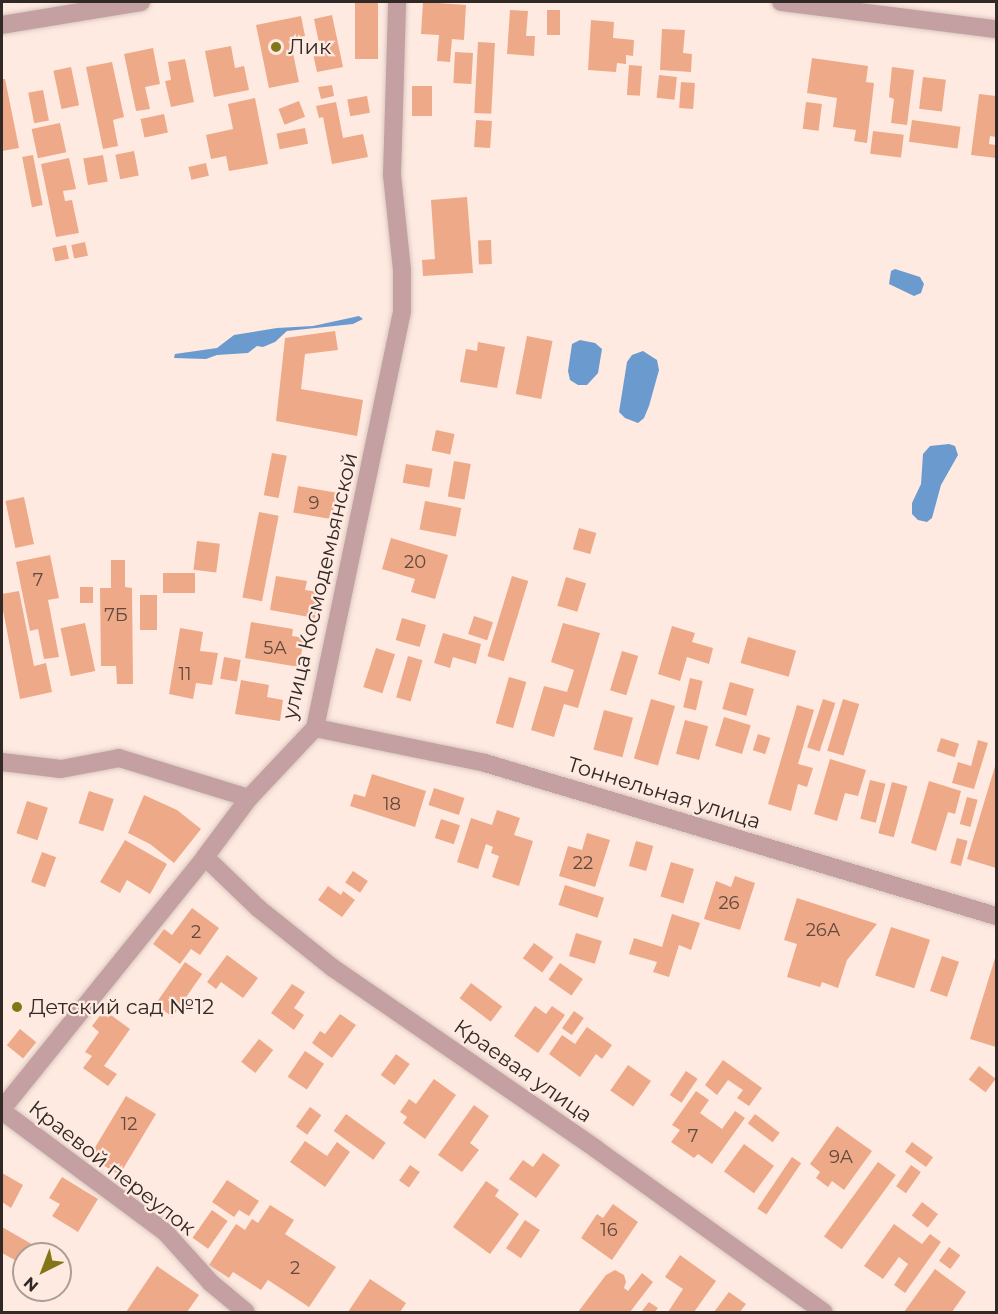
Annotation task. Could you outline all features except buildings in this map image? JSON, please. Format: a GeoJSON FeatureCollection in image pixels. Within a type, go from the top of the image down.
{"type":"FeatureCollection","features":[{"type":"Feature","properties":{"kind":"street"},"geometry":{"type":"LineString","coordinates":[[2,25],[141,2]]}},
{"type":"Feature","properties":{"kind":"street","name":"улица Космодемьянской"},"geometry":{"type":"LineString","coordinates":[[2,1110],[205,857],[249,798],[315,728],[402,311],[402,270],[392,175],[397,2]]}},
{"type":"Feature","properties":{"kind":"street"},"geometry":{"type":"LineString","coordinates":[[781,2],[996,29]]}},
{"type":"Feature","properties":{"kind":"street","name":"Тоннельная улица"},"geometry":{"type":"LineString","coordinates":[[315,728],[486,764],[996,916]]}},
{"type":"Feature","properties":{"kind":"street"},"geometry":{"type":"LineString","coordinates":[[2,762],[61,769],[119,759],[249,798]]}},
{"type":"Feature","properties":{"kind":"street","name":"Краевая улица"},"geometry":{"type":"LineString","coordinates":[[205,857],[258,908],[333,968],[596,1149],[824,1312]]}},
{"type":"Feature","properties":{"kind":"street","name":"Краевой переулок"},"geometry":{"type":"LineString","coordinates":[[2,1110],[166,1233],[212,1283],[246,1312]]}},
{"type":"Feature","properties":{"kind":"water"},"geometry":{"type":"Polygon","coordinates":[[[895,269],[920,277],[924,284],[921,293],[914,296],[889,284],[891,271],[895,269]]]}},
{"type":"Feature","properties":{"kind":"water"},"geometry":{"type":"Polygon","coordinates":[[[359,316],[363,319],[353,324],[287,331],[275,342],[263,347],[257,346],[248,353],[217,355],[206,359],[174,358],[175,354],[217,348],[234,335],[277,328],[313,326],[359,316]]]}},
{"type":"Feature","properties":{"kind":"water"},"geometry":{"type":"Polygon","coordinates":[[[580,340],[595,343],[602,349],[598,373],[587,385],[578,385],[570,380],[568,371],[572,344],[580,340]]]}},
{"type":"Feature","properties":{"kind":"water"},"geometry":{"type":"Polygon","coordinates":[[[643,351],[657,360],[659,370],[649,406],[644,418],[638,423],[625,418],[619,412],[627,362],[632,355],[643,351]]]}},
{"type":"Feature","properties":{"kind":"water"},"geometry":{"type":"Polygon","coordinates":[[[949,444],[955,446],[958,455],[941,485],[932,518],[927,522],[918,520],[912,514],[912,503],[921,484],[923,454],[930,446],[949,444]]]}},
{"type":"Feature","properties":{"kind":"place","name":"Лик"},"geometry":{"type":"Point","coordinates":[276,47]}},
{"type":"Feature","properties":{"kind":"place","name":"Детский сад №12"},"geometry":{"type":"Point","coordinates":[17,1007]}}]}
